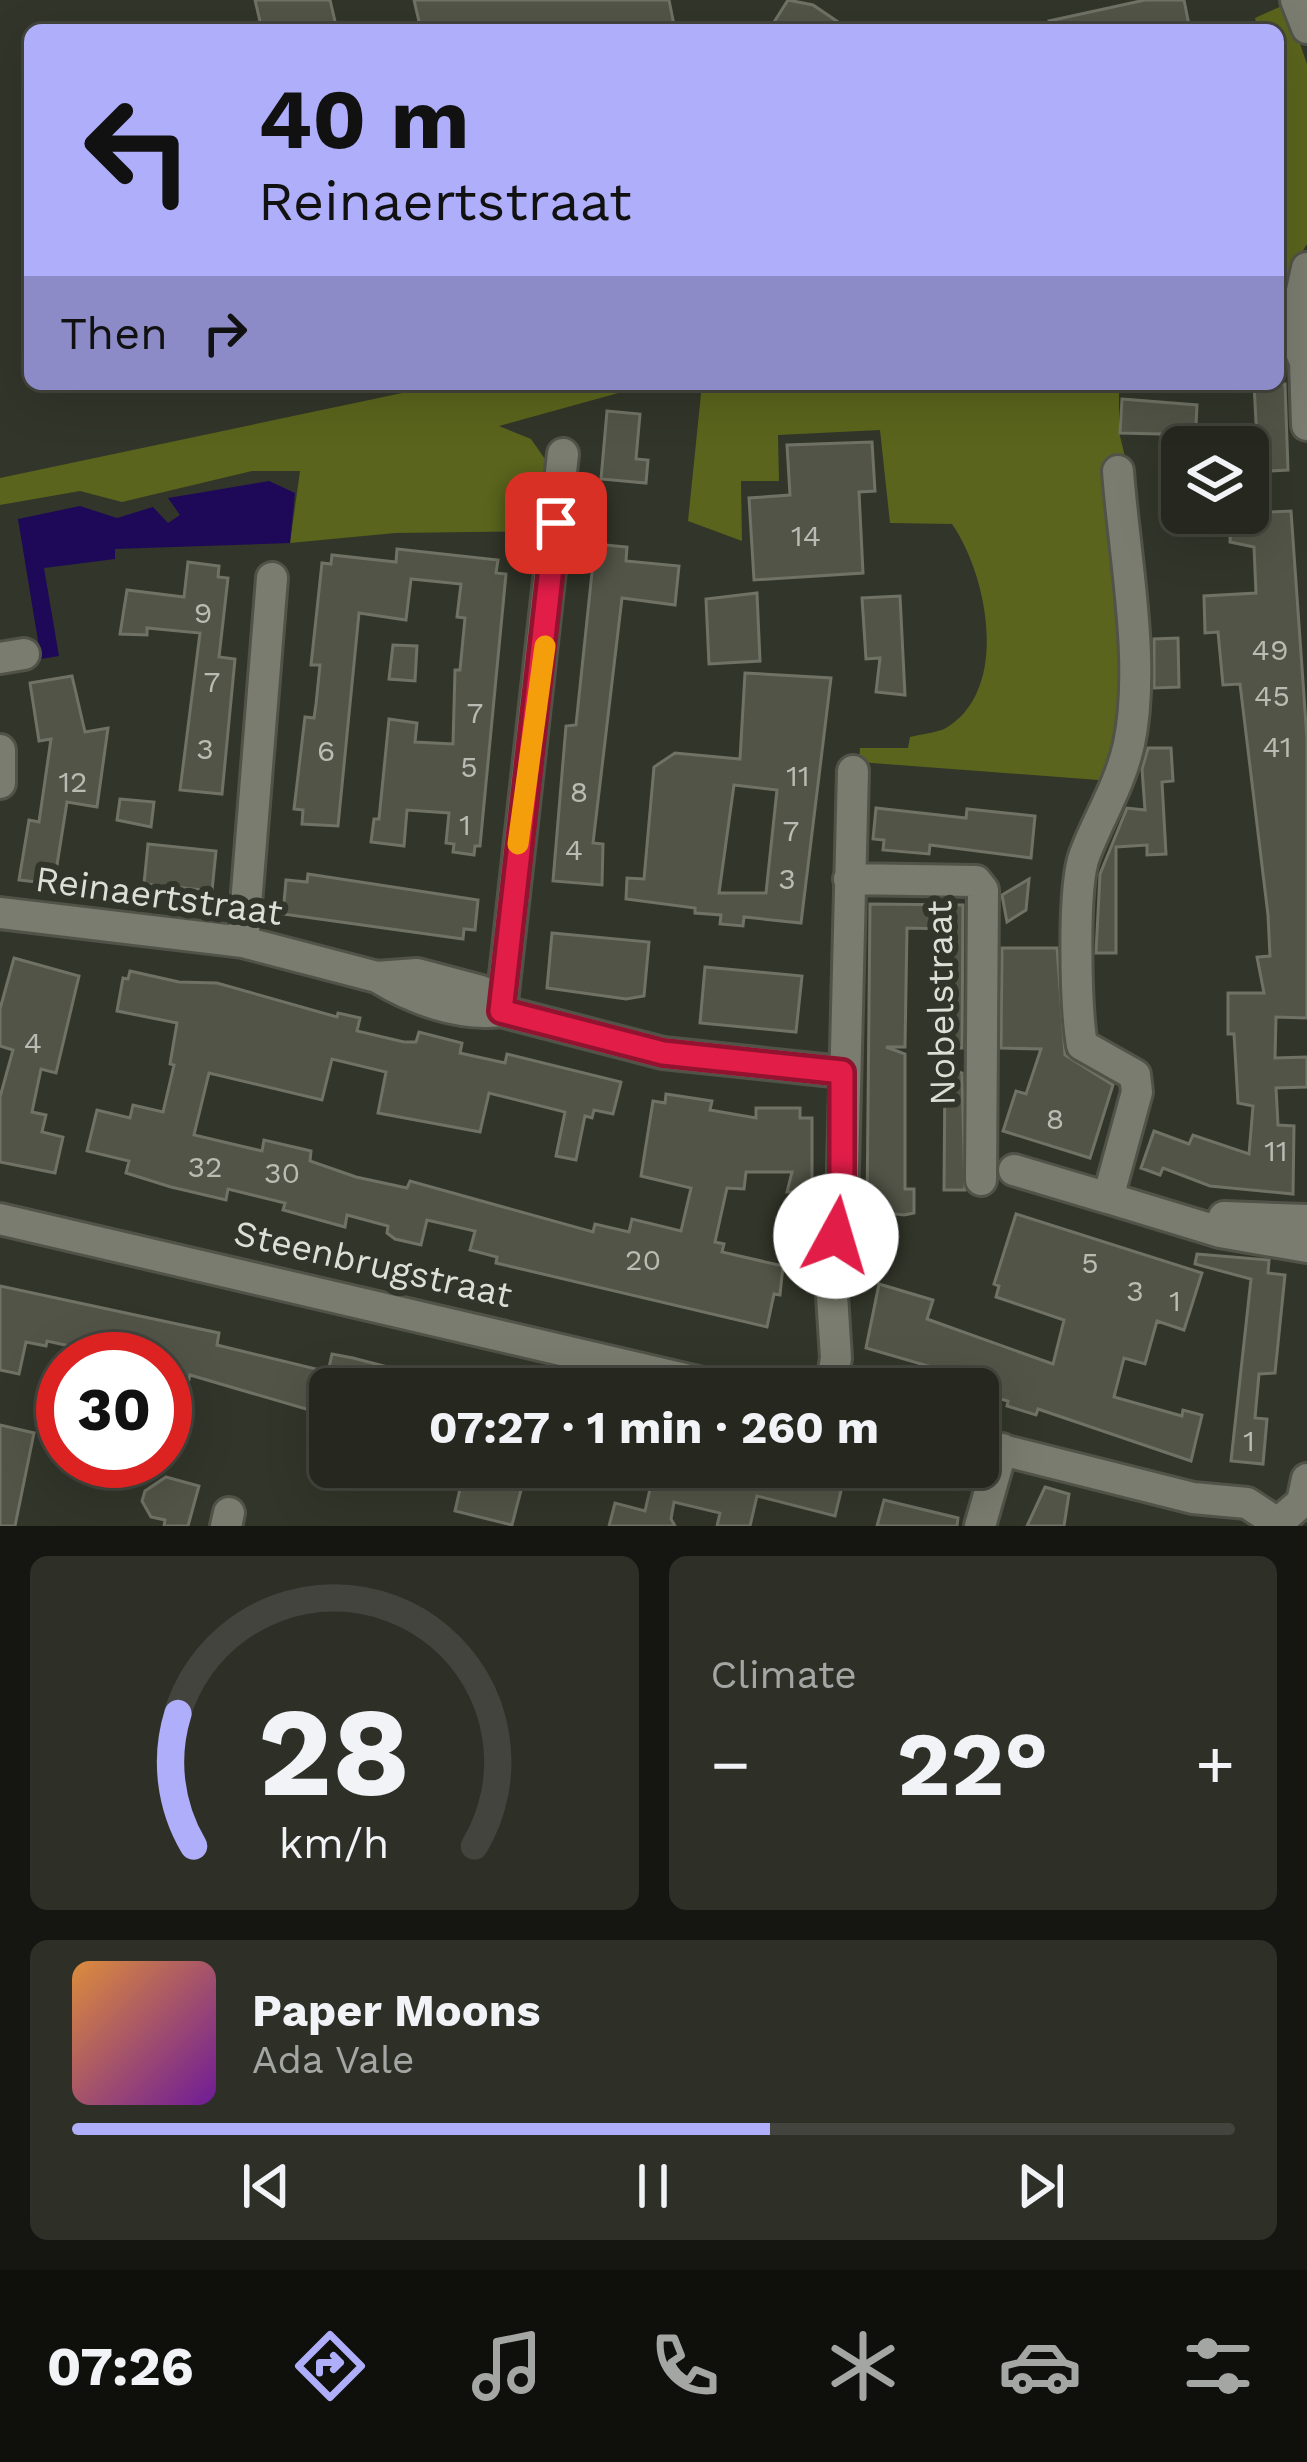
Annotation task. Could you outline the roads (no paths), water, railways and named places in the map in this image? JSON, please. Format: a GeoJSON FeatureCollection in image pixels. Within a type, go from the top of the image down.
{"type":"FeatureCollection","features":[{"type":"Feature","properties":{"kind":"street"},"geometry":{"type":"LineString","coordinates":[[1296,0],[1307,28]]}},
{"type":"Feature","properties":{"kind":"street"},"geometry":{"type":"LineString","coordinates":[[1307,268],[1292,332],[1306,361],[1307,425]]}},
{"type":"Feature","properties":{"kind":"street"},"geometry":{"type":"LineString","coordinates":[[501,1011],[562,454]]}},
{"type":"Feature","properties":{"kind":"street"},"geometry":{"type":"LineString","coordinates":[[1108,1198],[1137,1092],[1135,1075],[1082,1045],[1077,1016],[1082,858],[1109,807],[1129,743],[1134,680],[1118,471]]}},
{"type":"Feature","properties":{"kind":"street"},"geometry":{"type":"LineString","coordinates":[[243,942],[272,578]]}},
{"type":"Feature","properties":{"kind":"street"},"geometry":{"type":"LineString","coordinates":[[0,750],[0,783]]}},
{"type":"Feature","properties":{"kind":"street"},"geometry":{"type":"LineString","coordinates":[[834,1368],[830,1264],[842,1208],[853,770]]}},
{"type":"Feature","properties":{"kind":"street","name":"Nobelstraat"},"geometry":{"type":"LineString","coordinates":[[849,879],[976,881],[983,890],[982,1180]]}},
{"type":"Feature","properties":{"kind":"street","name":"Reinaertstraat"},"geometry":{"type":"LineString","coordinates":[[0,914],[243,942],[377,977],[417,974],[481,992],[501,1011],[663,1053],[842,1072]]}},
{"type":"Feature","properties":{"kind":"street"},"geometry":{"type":"LineString","coordinates":[[1014,1170],[1153,1214],[1307,1247]]}},
{"type":"Feature","properties":{"kind":"street"},"geometry":{"type":"LineString","coordinates":[[1153,1214],[1307,1220]]}},
{"type":"Feature","properties":{"kind":"street","name":"Steenbrugstraat"},"geometry":{"type":"LineString","coordinates":[[0,1219],[638,1368]]}},
{"type":"Feature","properties":{"kind":"street"},"geometry":{"type":"LineString","coordinates":[[999,1449],[1192,1498],[1247,1503],[1281,1524],[1302,1502],[1307,1479]]}},
{"type":"Feature","properties":{"kind":"street"},"geometry":{"type":"LineString","coordinates":[[980,1526],[985,1488]]}}]}
